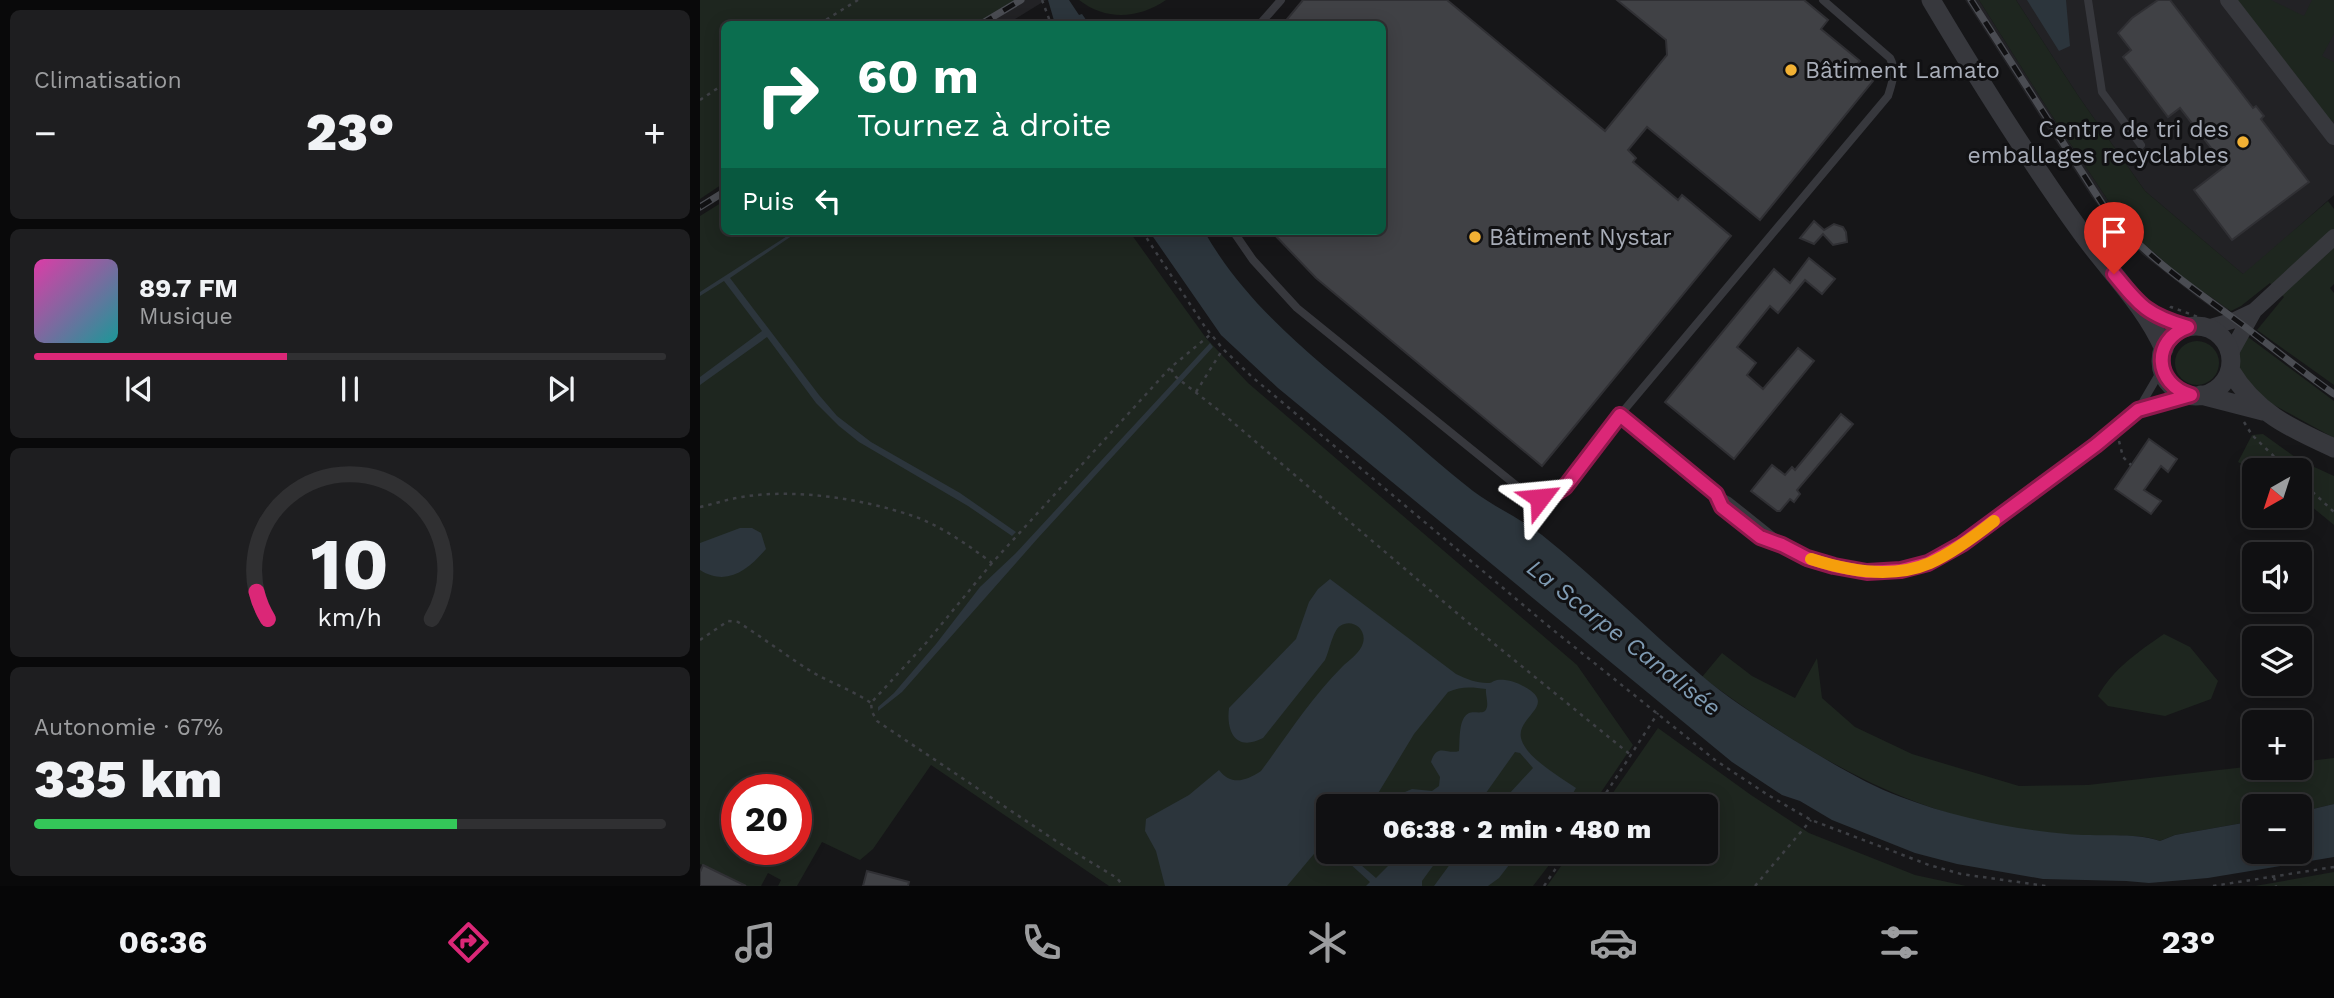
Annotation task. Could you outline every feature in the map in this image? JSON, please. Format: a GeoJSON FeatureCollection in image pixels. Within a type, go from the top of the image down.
{"type":"FeatureCollection","features":[{"type":"Feature","properties":{"kind":"street"},"geometry":{"type":"LineString","coordinates":[[1931,0],[1969,66],[2031,161],[2083,235],[2141,307],[2164,349]]}},
{"type":"Feature","properties":{"kind":"street"},"geometry":{"type":"LineString","coordinates":[[2228,0],[2334,137]]}},
{"type":"Feature","properties":{"kind":"street"},"geometry":{"type":"LineString","coordinates":[[2334,237],[2254,311],[2235,320],[2174,335],[2164,349],[2162,369],[2173,387],[2264,412],[2334,448]]}},
{"type":"Feature","properties":{"kind":"street"},"geometry":{"type":"LineString","coordinates":[[2141,307],[2156,317],[2219,335],[2228,346],[2230,362],[2247,394],[2264,412]]}},
{"type":"Feature","properties":{"kind":"street"},"geometry":{"type":"LineString","coordinates":[[2196,395],[2220,387],[2254,311]]}},
{"type":"Feature","properties":{"kind":"lane"},"geometry":{"type":"LineString","coordinates":[[1263,21],[1281,0]]}},
{"type":"Feature","properties":{"kind":"lane"},"geometry":{"type":"LineString","coordinates":[[1237,235],[1253,260],[1297,308],[1528,495],[1550,497],[1565,487],[1620,415],[1888,96],[1894,79],[1890,58],[1823,0]]}},
{"type":"Feature","properties":{"kind":"lane"},"geometry":{"type":"LineString","coordinates":[[2088,0],[2102,92],[2141,145]]}},
{"type":"Feature","properties":{"kind":"lane"},"geometry":{"type":"LineString","coordinates":[[1620,415],[1782,545],[1807,558],[1867,572],[1901,570],[1928,563],[1990,524],[2096,445],[2138,410],[2162,369]]}},
{"type":"Feature","properties":{"kind":"lane"},"geometry":{"type":"LineString","coordinates":[[2138,410],[2196,395]]}},
{"type":"Feature","properties":{"kind":"path"},"geometry":{"type":"LineString","coordinates":[[824,21],[858,0]]}},
{"type":"Feature","properties":{"kind":"path"},"geometry":{"type":"LineString","coordinates":[[1042,0],[1050,21]]}},
{"type":"Feature","properties":{"kind":"path"},"geometry":{"type":"LineString","coordinates":[[700,100],[721,86]]}},
{"type":"Feature","properties":{"kind":"path"},"geometry":{"type":"LineString","coordinates":[[1144,235],[1211,334],[1251,376],[1547,625],[1715,760],[1811,820],[1865,842],[1961,874],[2046,886]]}},
{"type":"Feature","properties":{"kind":"path"},"geometry":{"type":"LineString","coordinates":[[1123,886],[1117,878],[1056,841],[877,721],[871,703],[926,643],[992,563],[1170,368],[1211,334]]}},
{"type":"Feature","properties":{"kind":"path"},"geometry":{"type":"LineString","coordinates":[[1196,392],[1223,349]]}},
{"type":"Feature","properties":{"kind":"path"},"geometry":{"type":"LineString","coordinates":[[1170,368],[1176,377],[1465,620],[1632,755]]}},
{"type":"Feature","properties":{"kind":"path"},"geometry":{"type":"LineString","coordinates":[[2238,404],[2242,419],[2252,435],[2276,458]]}},
{"type":"Feature","properties":{"kind":"path"},"geometry":{"type":"LineString","coordinates":[[2118,440],[2123,457],[2131,465]]}},
{"type":"Feature","properties":{"kind":"path"},"geometry":{"type":"LineString","coordinates":[[2312,491],[2334,512]]}},
{"type":"Feature","properties":{"kind":"path"},"geometry":{"type":"LineString","coordinates":[[700,508],[743,497],[813,494],[873,505],[915,517],[968,544],[992,563]]}},
{"type":"Feature","properties":{"kind":"path"},"geometry":{"type":"LineString","coordinates":[[700,640],[728,621],[738,622],[810,671],[871,703]]}},
{"type":"Feature","properties":{"kind":"path"},"geometry":{"type":"LineString","coordinates":[[1606,794],[1658,713]]}},
{"type":"Feature","properties":{"kind":"path"},"geometry":{"type":"LineString","coordinates":[[1755,886],[1811,820]]}},
{"type":"Feature","properties":{"kind":"path"},"geometry":{"type":"LineString","coordinates":[[1544,886],[1559,864]]}},
{"type":"Feature","properties":{"kind":"path"},"geometry":{"type":"LineString","coordinates":[[2213,886],[2334,867]]}},
{"type":"Feature","properties":{"kind":"path"},"geometry":{"type":"LineString","coordinates":[[2274,877],[2276,886]]}},
{"type":"Feature","properties":{"kind":"shaded area"},"geometry":{"type":"Polygon","coordinates":[[[700,0],[1016,0],[982,21],[721,21],[721,185],[700,199],[700,0]]]}},
{"type":"Feature","properties":{"kind":"shaded area"},"geometry":{"type":"Polygon","coordinates":[[[1016,0],[1046,0],[1012,21],[982,21],[1016,0]]]}},
{"type":"Feature","properties":{"kind":"shaded area"},"geometry":{"type":"Polygon","coordinates":[[[1079,0],[1166,0],[1144,11],[1122,15],[1100,12],[1079,0]]]}},
{"type":"Feature","properties":{"kind":"shaded area"},"geometry":{"type":"Polygon","coordinates":[[[1965,0],[1979,0],[2127,229],[2182,277],[2229,309],[2221,314],[2198,298],[2143,255],[2115,228],[2091,196],[1965,0]]]}},
{"type":"Feature","properties":{"kind":"shaded area"},"geometry":{"type":"Polygon","coordinates":[[[1979,0],[2016,0],[2145,191],[2243,274],[2328,201],[2334,209],[2334,284],[2330,288],[2334,293],[2334,385],[2257,330],[2284,297],[2270,283],[2231,311],[2182,277],[2127,229],[1979,0]]]}},
{"type":"Feature","properties":{"kind":"shaded area"},"geometry":{"type":"Polygon","coordinates":[[[2016,0],[2334,0],[2334,195],[2244,275],[2145,191],[2016,0]]]}},
{"type":"Feature","properties":{"kind":"shaded area"},"geometry":{"type":"Polygon","coordinates":[[[2237,0],[2271,0],[2304,16],[2312,0],[2334,0],[2334,34],[2322,56],[2334,62],[2334,120],[2331,122],[2237,0]]]}},
{"type":"Feature","properties":{"kind":"shaded area"},"geometry":{"type":"Polygon","coordinates":[[[721,203],[721,235],[1132,235],[1206,338],[1248,383],[1577,665],[1633,745],[1600,794],[1316,794],[1316,864],[1550,864],[1533,886],[1109,886],[931,765],[873,849],[860,860],[822,842],[812,860],[812,774],[721,774],[721,865],[809,865],[797,886],[778,886],[781,880],[768,873],[761,886],[746,886],[700,864],[700,216],[721,203]]]}},
{"type":"Feature","properties":{"kind":"shaded area"},"geometry":{"type":"Polygon","coordinates":[[[2248,337],[2334,401],[2334,438],[2265,400],[2239,369],[2236,351],[2248,337]]]}},
{"type":"Feature","properties":{"kind":"shaded area"},"geometry":{"type":"Polygon","coordinates":[[[2197,341],[2213,347],[2219,363],[2213,379],[2197,385],[2181,379],[2175,363],[2181,347],[2197,341]]]}},
{"type":"Feature","properties":{"kind":"shaded area"},"geometry":{"type":"Polygon","coordinates":[[[2263,434],[2296,458],[2242,458],[2242,464],[2238,462],[2252,435],[2263,434]]]}},
{"type":"Feature","properties":{"kind":"shaded area"},"geometry":{"type":"Polygon","coordinates":[[[2312,466],[2334,476],[2334,525],[2312,507],[2312,466]]]}},
{"type":"Feature","properties":{"kind":"shaded area"},"geometry":{"type":"Polygon","coordinates":[[[2164,634],[2190,647],[2218,681],[2211,699],[2165,716],[2108,706],[2098,696],[2111,677],[2127,661],[2164,634]]]}},
{"type":"Feature","properties":{"kind":"shaded area"},"geometry":{"type":"Polygon","coordinates":[[[1722,653],[1752,676],[1795,698],[1817,658],[1822,698],[1855,727],[1912,754],[2019,786],[2088,785],[2242,767],[2242,780],[2312,780],[2312,761],[2334,758],[2334,804],[2312,809],[2312,794],[2242,794],[2242,823],[2175,835],[2160,841],[2135,836],[2080,836],[2006,827],[1964,818],[1884,789],[1809,749],[1702,677],[1722,653]]]}},
{"type":"Feature","properties":{"kind":"shaded area"},"geometry":{"type":"Polygon","coordinates":[[[1658,728],[1809,833],[1915,875],[1966,886],[1547,886],[1563,864],[1718,864],[1718,794],[1612,794],[1658,728]]]}},
{"type":"Feature","properties":{"kind":"shaded area"},"geometry":{"type":"Polygon","coordinates":[[[2334,872],[2334,886],[2255,886],[2334,872]]]}},
{"type":"Feature","properties":{"kind":"water"},"geometry":{"type":"Polygon","coordinates":[[[1048,0],[1069,0],[1079,15],[1082,14],[1087,21],[1054,21],[1048,0]]]}},
{"type":"Feature","properties":{"kind":"water"},"geometry":{"type":"Polygon","coordinates":[[[2027,0],[2066,0],[2070,46],[2059,51],[2027,0]]]}},
{"type":"Feature","properties":{"kind":"water"},"geometry":{"type":"Polygon","coordinates":[[[789,235],[793,235],[730,278],[837,416],[871,442],[960,493],[1016,532],[1012,536],[968,506],[859,442],[816,403],[767,337],[700,385],[700,377],[762,331],[724,281],[700,296],[700,292],[789,235]]]}},
{"type":"Feature","properties":{"kind":"water","name":"La Scarpe Canalisée"},"geometry":{"type":"Polygon","coordinates":[[[1152,235],[1207,235],[1241,284],[1284,331],[1450,473],[1481,497],[1542,535],[1723,692],[1792,739],[1859,778],[1941,811],[2046,832],[2115,835],[2160,841],[2175,835],[2242,823],[2242,864],[2292,864],[2208,878],[2149,883],[2043,879],[1957,864],[1915,853],[1832,820],[1800,801],[1782,795],[1732,762],[1278,388],[1221,335],[1152,235]]]}},
{"type":"Feature","properties":{"kind":"water"},"geometry":{"type":"Polygon","coordinates":[[[1210,343],[1213,347],[902,692],[878,711],[878,707],[894,693],[936,644],[980,587],[1016,553],[1210,343]]]}},
{"type":"Feature","properties":{"kind":"water"},"geometry":{"type":"Polygon","coordinates":[[[740,528],[752,528],[761,533],[766,549],[759,557],[736,574],[728,576],[719,577],[700,570],[700,543],[740,528]]]}},
{"type":"Feature","properties":{"kind":"water"},"geometry":{"type":"Polygon","coordinates":[[[1330,579],[1456,674],[1483,683],[1511,681],[1533,693],[1538,699],[1537,705],[1521,730],[1524,745],[1544,766],[1576,788],[1573,794],[1509,794],[1533,768],[1520,753],[1515,752],[1485,794],[1405,794],[1412,789],[1432,791],[1439,786],[1440,777],[1431,762],[1433,756],[1439,751],[1459,751],[1460,730],[1465,716],[1486,709],[1486,689],[1457,689],[1448,692],[1414,734],[1378,794],[1316,794],[1316,852],[1287,886],[1165,886],[1156,851],[1145,831],[1146,819],[1189,795],[1219,770],[1234,780],[1250,777],[1261,771],[1320,691],[1362,646],[1363,633],[1358,626],[1349,623],[1340,626],[1333,636],[1325,660],[1263,738],[1246,743],[1231,732],[1229,708],[1296,639],[1309,602],[1318,589],[1330,579]]]}},
{"type":"Feature","properties":{"kind":"water"},"geometry":{"type":"Polygon","coordinates":[[[2334,804],[2334,857],[2312,861],[2312,809],[2334,804]]]}},
{"type":"Feature","properties":{"kind":"water"},"geometry":{"type":"Polygon","coordinates":[[[1350,864],[1360,864],[1376,878],[1390,864],[1434,864],[1422,881],[1422,886],[1366,886],[1370,882],[1350,864]]]}},
{"type":"Feature","properties":{"kind":"water"},"geometry":{"type":"Polygon","coordinates":[[[1450,864],[1510,864],[1499,878],[1488,886],[1434,886],[1450,864]]]}},
{"type":"Feature","properties":{"kind":"building","name":"Bâtiment Nystar"},"geometry":{"type":"Polygon","coordinates":[[[1303,0],[1447,0],[1605,131],[1667,55],[1666,40],[1617,0],[1804,0],[1828,20],[1821,29],[1860,61],[1855,66],[1873,81],[1760,220],[1647,127],[1628,150],[1636,158],[1633,162],[1678,200],[1682,195],[1731,236],[1542,466],[1316,278],[1275,235],[1386,235],[1386,21],[1286,21],[1303,0]]]}},
{"type":"Feature","properties":{"kind":"building","name":"Centre de tri des emballages recyclables"},"geometry":{"type":"Polygon","coordinates":[[[2158,0],[2170,0],[2253,108],[2256,106],[2264,116],[2261,119],[2309,182],[2232,240],[2194,190],[2225,166],[2180,108],[2168,117],[2123,57],[2131,50],[2118,33],[2132,18],[2158,0]]]}},
{"type":"Feature","properties":{"kind":"building"},"geometry":{"type":"Polygon","coordinates":[[[1814,221],[1824,230],[1834,224],[1843,227],[1847,242],[1833,245],[1823,234],[1814,244],[1800,238],[1814,221]]]}},
{"type":"Feature","properties":{"kind":"building"},"geometry":{"type":"Polygon","coordinates":[[[1809,258],[1835,279],[1822,294],[1805,280],[1778,313],[1770,306],[1737,347],[1756,363],[1747,375],[1763,389],[1798,348],[1814,361],[1734,459],[1665,402],[1774,269],[1790,283],[1809,258]]]}},
{"type":"Feature","properties":{"kind":"building"},"geometry":{"type":"Polygon","coordinates":[[[1841,414],[1853,424],[1797,490],[1800,494],[1794,502],[1790,499],[1777,511],[1751,491],[1772,465],[1785,475],[1792,467],[1795,470],[1841,414]]]}},
{"type":"Feature","properties":{"kind":"building"},"geometry":{"type":"Polygon","coordinates":[[[2149,439],[2177,459],[2168,472],[2161,466],[2144,490],[2161,501],[2151,514],[2115,489],[2149,439]]]}},
{"type":"Feature","properties":{"kind":"building"},"geometry":{"type":"Polygon","coordinates":[[[703,865],[746,886],[700,886],[703,865]]]}},
{"type":"Feature","properties":{"kind":"building"},"geometry":{"type":"Polygon","coordinates":[[[867,871],[909,882],[908,886],[863,886],[867,871]]]}},
{"type":"Feature","properties":{"kind":"railway"},"geometry":{"type":"LineString","coordinates":[[986,21],[1021,0]]}},
{"type":"Feature","properties":{"kind":"railway"},"geometry":{"type":"LineString","coordinates":[[1971,0],[2105,208],[2120,225],[2170,271],[2334,394]]}},
{"type":"Feature","properties":{"kind":"railway"},"geometry":{"type":"LineString","coordinates":[[700,207],[721,194]]}},
{"type":"Feature","properties":{"kind":"slow traffic"},"geometry":{"type":"LineString","coordinates":[[1811,559],[1867,572],[1901,570],[1928,563],[1962,544],[1994,521]]}},
{"type":"Feature","properties":{"kind":"place","name":"Bâtiment Lamato"},"geometry":{"type":"Point","coordinates":[1791,70]}},
{"type":"Feature","properties":{"kind":"place","name":"Centre de tri des emballages recyclables"},"geometry":{"type":"Point","coordinates":[2243,142]}},
{"type":"Feature","properties":{"kind":"place","name":"Bâtiment Nystar"},"geometry":{"type":"Point","coordinates":[1475,237]}},
{"type":"Feature","properties":{"kind":"route"},"geometry":{"type":"LineString","coordinates":[[1540,498],[1550,497],[1565,487],[1620,415],[1716,494],[1722,507],[1760,537],[1807,558],[1867,572],[1901,570],[1928,563],[1990,524],[2138,410],[2191,395],[2173,387],[2162,369],[2164,349],[2168,341],[2180,330],[2188,327],[2156,317],[2141,307],[2114,274]]}}]}
